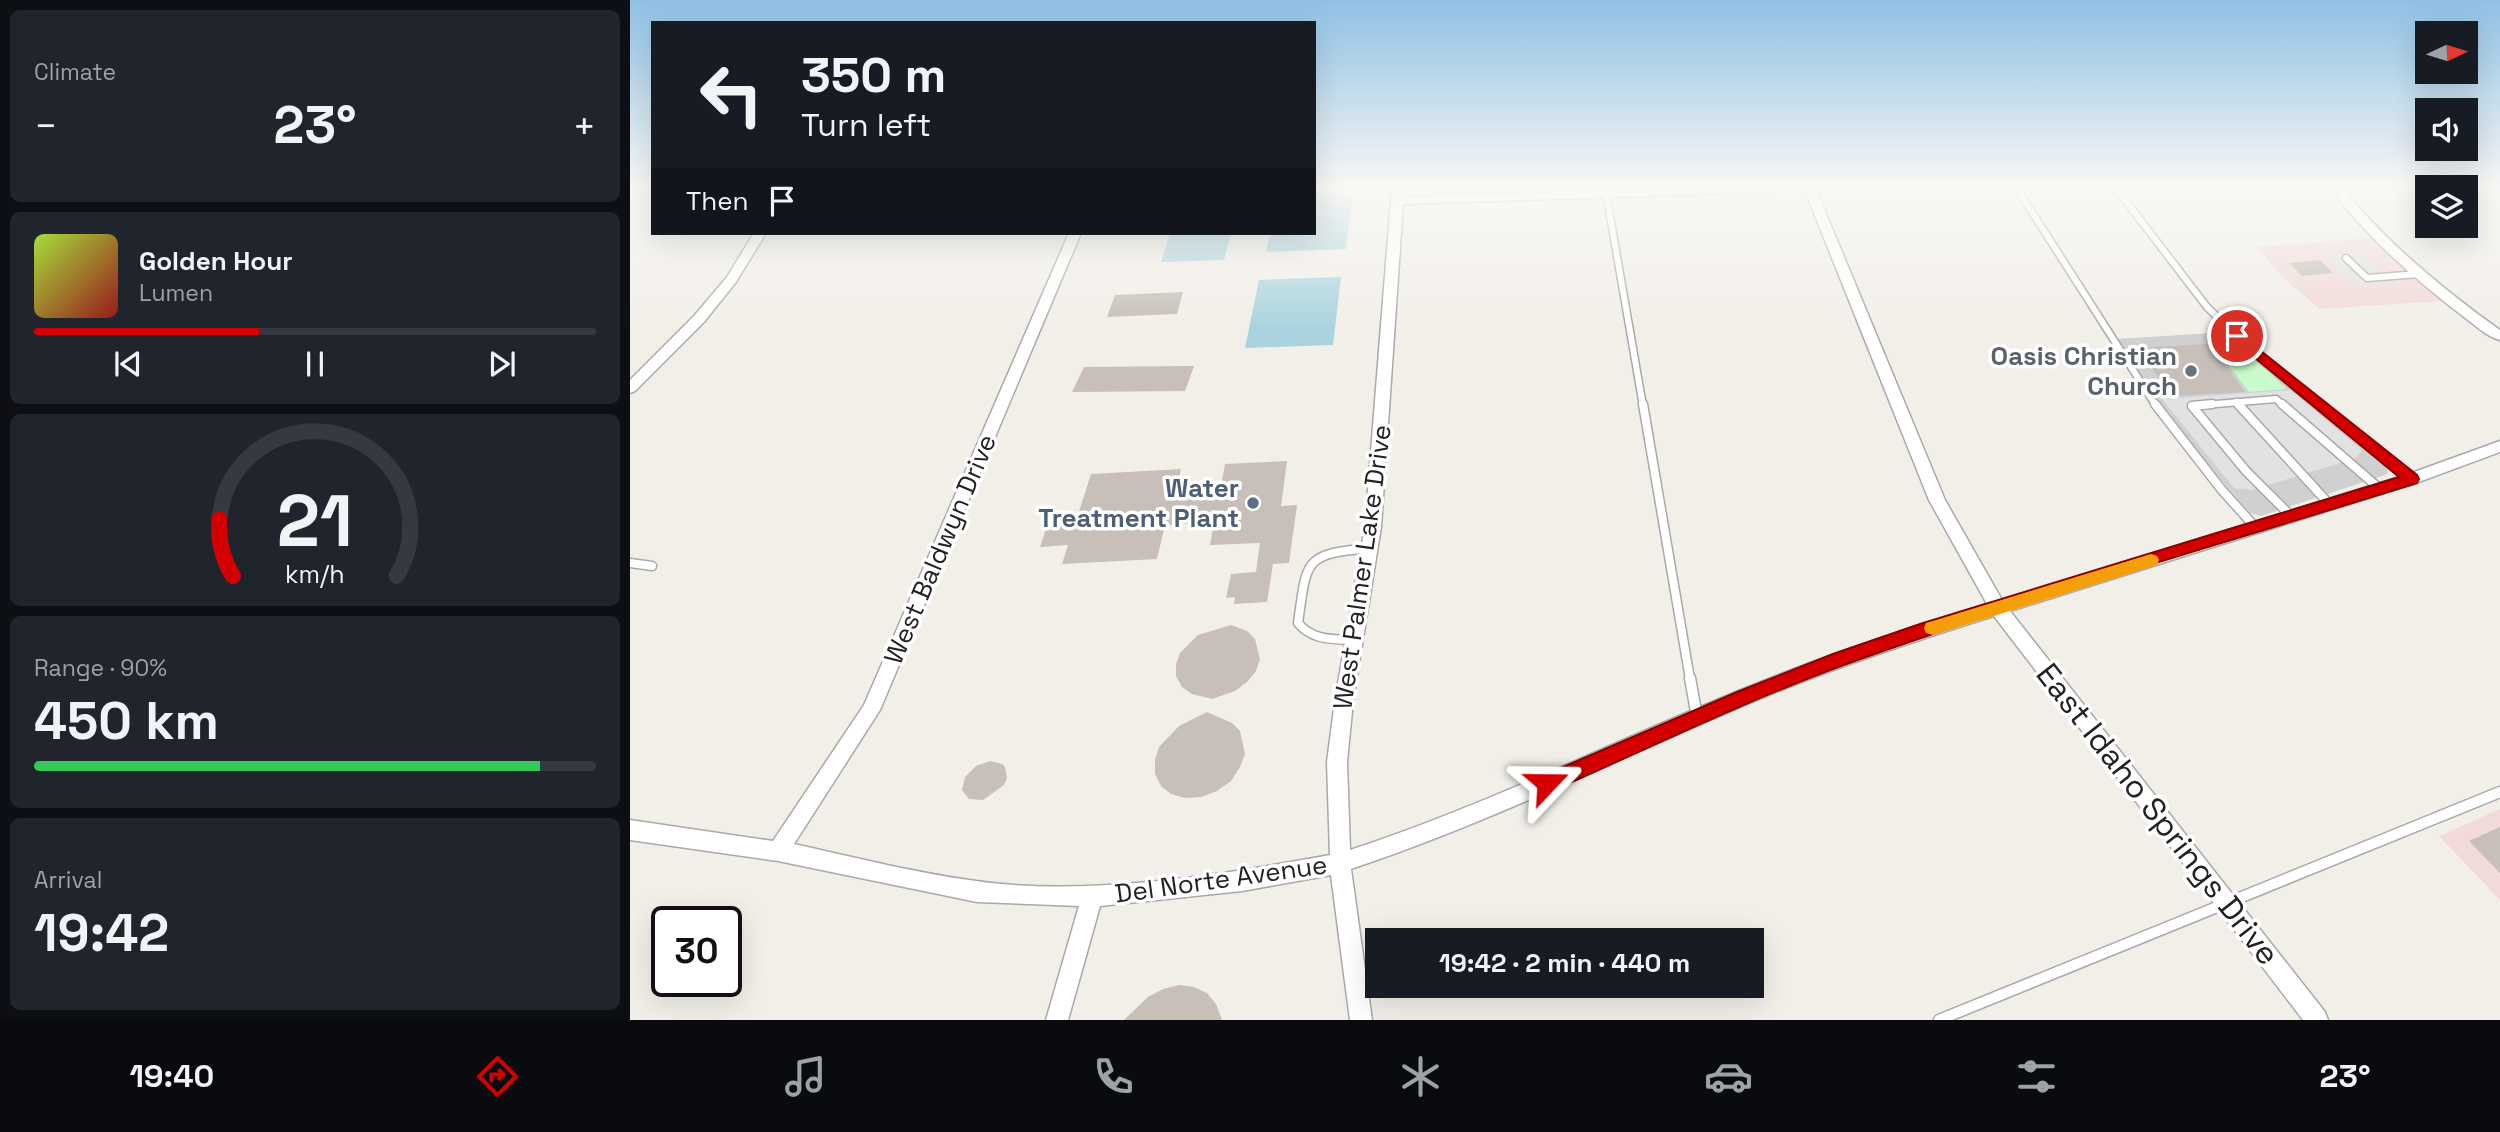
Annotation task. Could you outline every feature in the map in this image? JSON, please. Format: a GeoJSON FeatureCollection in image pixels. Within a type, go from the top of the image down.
{"type":"FeatureCollection","features":[{"type":"Feature","properties":{"kind":"street"},"geometry":{"type":"LineString","coordinates":[[630,388],[699,319],[732,279],[759,235]]}},
{"type":"Feature","properties":{"kind":"street","name":"West Baldwyn Drive"},"geometry":{"type":"LineString","coordinates":[[778,851],[871,710],[1074,235]]}},
{"type":"Feature","properties":{"kind":"street","name":"West Palmer Lake Drive"},"geometry":{"type":"LineString","coordinates":[[1361,1020],[1340,863],[1337,762],[1379,472],[1395,235]]}},
{"type":"Feature","properties":{"kind":"street","name":"East Idaho Springs Drive"},"geometry":{"type":"LineString","coordinates":[[1828,235],[1937,500],[1998,608],[2317,1020]]}},
{"type":"Feature","properties":{"kind":"street"},"geometry":{"type":"LineString","coordinates":[[2377,235],[2418,274],[2500,336]]}},
{"type":"Feature","properties":{"kind":"street","name":"Del Norte Avenue"},"geometry":{"type":"LineString","coordinates":[[630,830],[778,851],[977,892],[1092,896],[1242,881],[1340,863],[1422,836],[1622,752],[1697,717],[1833,662],[2411,479],[2500,446]]}},
{"type":"Feature","properties":{"kind":"street"},"geometry":{"type":"LineString","coordinates":[[1057,1020],[1092,896]]}},
{"type":"Feature","properties":{"kind":"lane"},"geometry":{"type":"LineString","coordinates":[[1614,235],[1697,717]]}},
{"type":"Feature","properties":{"kind":"lane"},"geometry":{"type":"LineString","coordinates":[[2046,235],[2163,419],[2225,496],[2256,528]]}},
{"type":"Feature","properties":{"kind":"lane"},"geometry":{"type":"LineString","coordinates":[[2151,235],[2207,307],[2237,336],[2411,479]]}},
{"type":"Feature","properties":{"kind":"lane"},"geometry":{"type":"LineString","coordinates":[[2346,258],[2367,278],[2418,274]]}},
{"type":"Feature","properties":{"kind":"lane"},"geometry":{"type":"LineString","coordinates":[[2292,517],[2246,471],[2192,406],[2276,399],[2380,489]]}},
{"type":"Feature","properties":{"kind":"lane"},"geometry":{"type":"LineString","coordinates":[[2236,402],[2330,505]]}},
{"type":"Feature","properties":{"kind":"lane"},"geometry":{"type":"LineString","coordinates":[[1354,640],[1322,639],[1304,633],[1298,624],[1306,568],[1313,558],[1331,552],[1370,548]]}},
{"type":"Feature","properties":{"kind":"lane"},"geometry":{"type":"LineString","coordinates":[[630,563],[652,566]]}},
{"type":"Feature","properties":{"kind":"lane"},"geometry":{"type":"LineString","coordinates":[[1939,1020],[2500,792]]}},
{"type":"Feature","properties":{"kind":"shaded area"},"geometry":{"type":"Polygon","coordinates":[[[2372,238],[2441,301],[2320,309],[2283,278],[2257,247],[2372,238]]]}},
{"type":"Feature","properties":{"kind":"shaded area"},"geometry":{"type":"Polygon","coordinates":[[[2358,252],[2393,284],[2357,287],[2324,255],[2358,252]]]}},
{"type":"Feature","properties":{"kind":"shaded area"},"geometry":{"type":"Polygon","coordinates":[[[2228,332],[2386,464],[2388,474],[2261,516],[2250,513],[2174,426],[2117,339],[2228,332]]]}},
{"type":"Feature","properties":{"kind":"shaded area"},"geometry":{"type":"Polygon","coordinates":[[[2290,390],[2362,450],[2356,458],[2252,490],[2234,488],[2162,399],[2290,390]]]}},
{"type":"Feature","properties":{"kind":"shaded area"},"geometry":{"type":"Polygon","coordinates":[[[2500,809],[2500,900],[2439,836],[2500,809]]]}},
{"type":"Feature","properties":{"kind":"green space"},"geometry":{"type":"Polygon","coordinates":[[[2241,348],[2287,389],[2249,392],[2216,349],[2241,348]]]}},
{"type":"Feature","properties":{"kind":"water"},"geometry":{"type":"Polygon","coordinates":[[[1169,235],[1230,235],[1224,260],[1161,262],[1169,235]]]}},
{"type":"Feature","properties":{"kind":"water"},"geometry":{"type":"Polygon","coordinates":[[[1270,235],[1348,235],[1346,249],[1266,252],[1270,235]]]}},
{"type":"Feature","properties":{"kind":"water"},"geometry":{"type":"Polygon","coordinates":[[[1341,277],[1333,345],[1245,348],[1259,280],[1341,277]]]}},
{"type":"Feature","properties":{"kind":"building"},"geometry":{"type":"Polygon","coordinates":[[[2320,260],[2333,273],[2302,276],[2289,263],[2320,260]]]}},
{"type":"Feature","properties":{"kind":"building"},"geometry":{"type":"Polygon","coordinates":[[[1183,292],[1177,314],[1107,317],[1115,295],[1183,292]]]}},
{"type":"Feature","properties":{"kind":"building","name":"Oasis Christian Church"},"geometry":{"type":"Polygon","coordinates":[[[2209,344],[2245,392],[2171,396],[2138,348],[2209,344]]]}},
{"type":"Feature","properties":{"kind":"building"},"geometry":{"type":"Polygon","coordinates":[[[1194,366],[1185,391],[1072,392],[1084,367],[1194,366]]]}},
{"type":"Feature","properties":{"kind":"building"},"geometry":{"type":"Polygon","coordinates":[[[1287,461],[1281,506],[1297,505],[1289,563],[1273,564],[1267,602],[1234,604],[1235,597],[1226,598],[1231,574],[1256,572],[1260,543],[1210,545],[1214,522],[1165,525],[1157,559],[1062,564],[1068,545],[1040,547],[1048,523],[1076,521],[1091,474],[1181,469],[1175,494],[1220,492],[1225,464],[1287,461]]]}},
{"type":"Feature","properties":{"kind":"building"},"geometry":{"type":"Polygon","coordinates":[[[1231,625],[1247,631],[1255,639],[1260,659],[1256,671],[1235,691],[1212,699],[1192,694],[1182,687],[1176,676],[1180,653],[1198,635],[1231,625]]]}},
{"type":"Feature","properties":{"kind":"building"},"geometry":{"type":"Polygon","coordinates":[[[1207,712],[1232,723],[1240,731],[1245,754],[1240,767],[1231,781],[1217,791],[1201,797],[1185,798],[1171,794],[1161,786],[1155,774],[1159,747],[1179,726],[1207,712]]]}},
{"type":"Feature","properties":{"kind":"building"},"geometry":{"type":"Polygon","coordinates":[[[990,761],[1005,767],[1007,778],[1004,785],[983,800],[969,799],[962,790],[965,777],[976,766],[990,761]]]}},
{"type":"Feature","properties":{"kind":"building"},"geometry":{"type":"Polygon","coordinates":[[[2500,827],[2500,873],[2469,841],[2500,827]]]}},
{"type":"Feature","properties":{"kind":"building"},"geometry":{"type":"Polygon","coordinates":[[[1179,985],[1194,987],[1207,993],[1216,1004],[1222,1020],[1124,1020],[1148,997],[1179,985]]]}},
{"type":"Feature","properties":{"kind":"slow traffic"},"geometry":{"type":"LineString","coordinates":[[1933,628],[2151,560]]}},
{"type":"Feature","properties":{"kind":"place","name":"Oasis Christian Church"},"geometry":{"type":"Point","coordinates":[2191,371]}},
{"type":"Feature","properties":{"kind":"place","name":"Water Treatment Plant"},"geometry":{"type":"Point","coordinates":[1253,503]}},
{"type":"Feature","properties":{"kind":"route"},"geometry":{"type":"LineString","coordinates":[[1547,783],[1743,697],[1833,662],[1920,632],[2411,479],[2237,336]]}}]}
